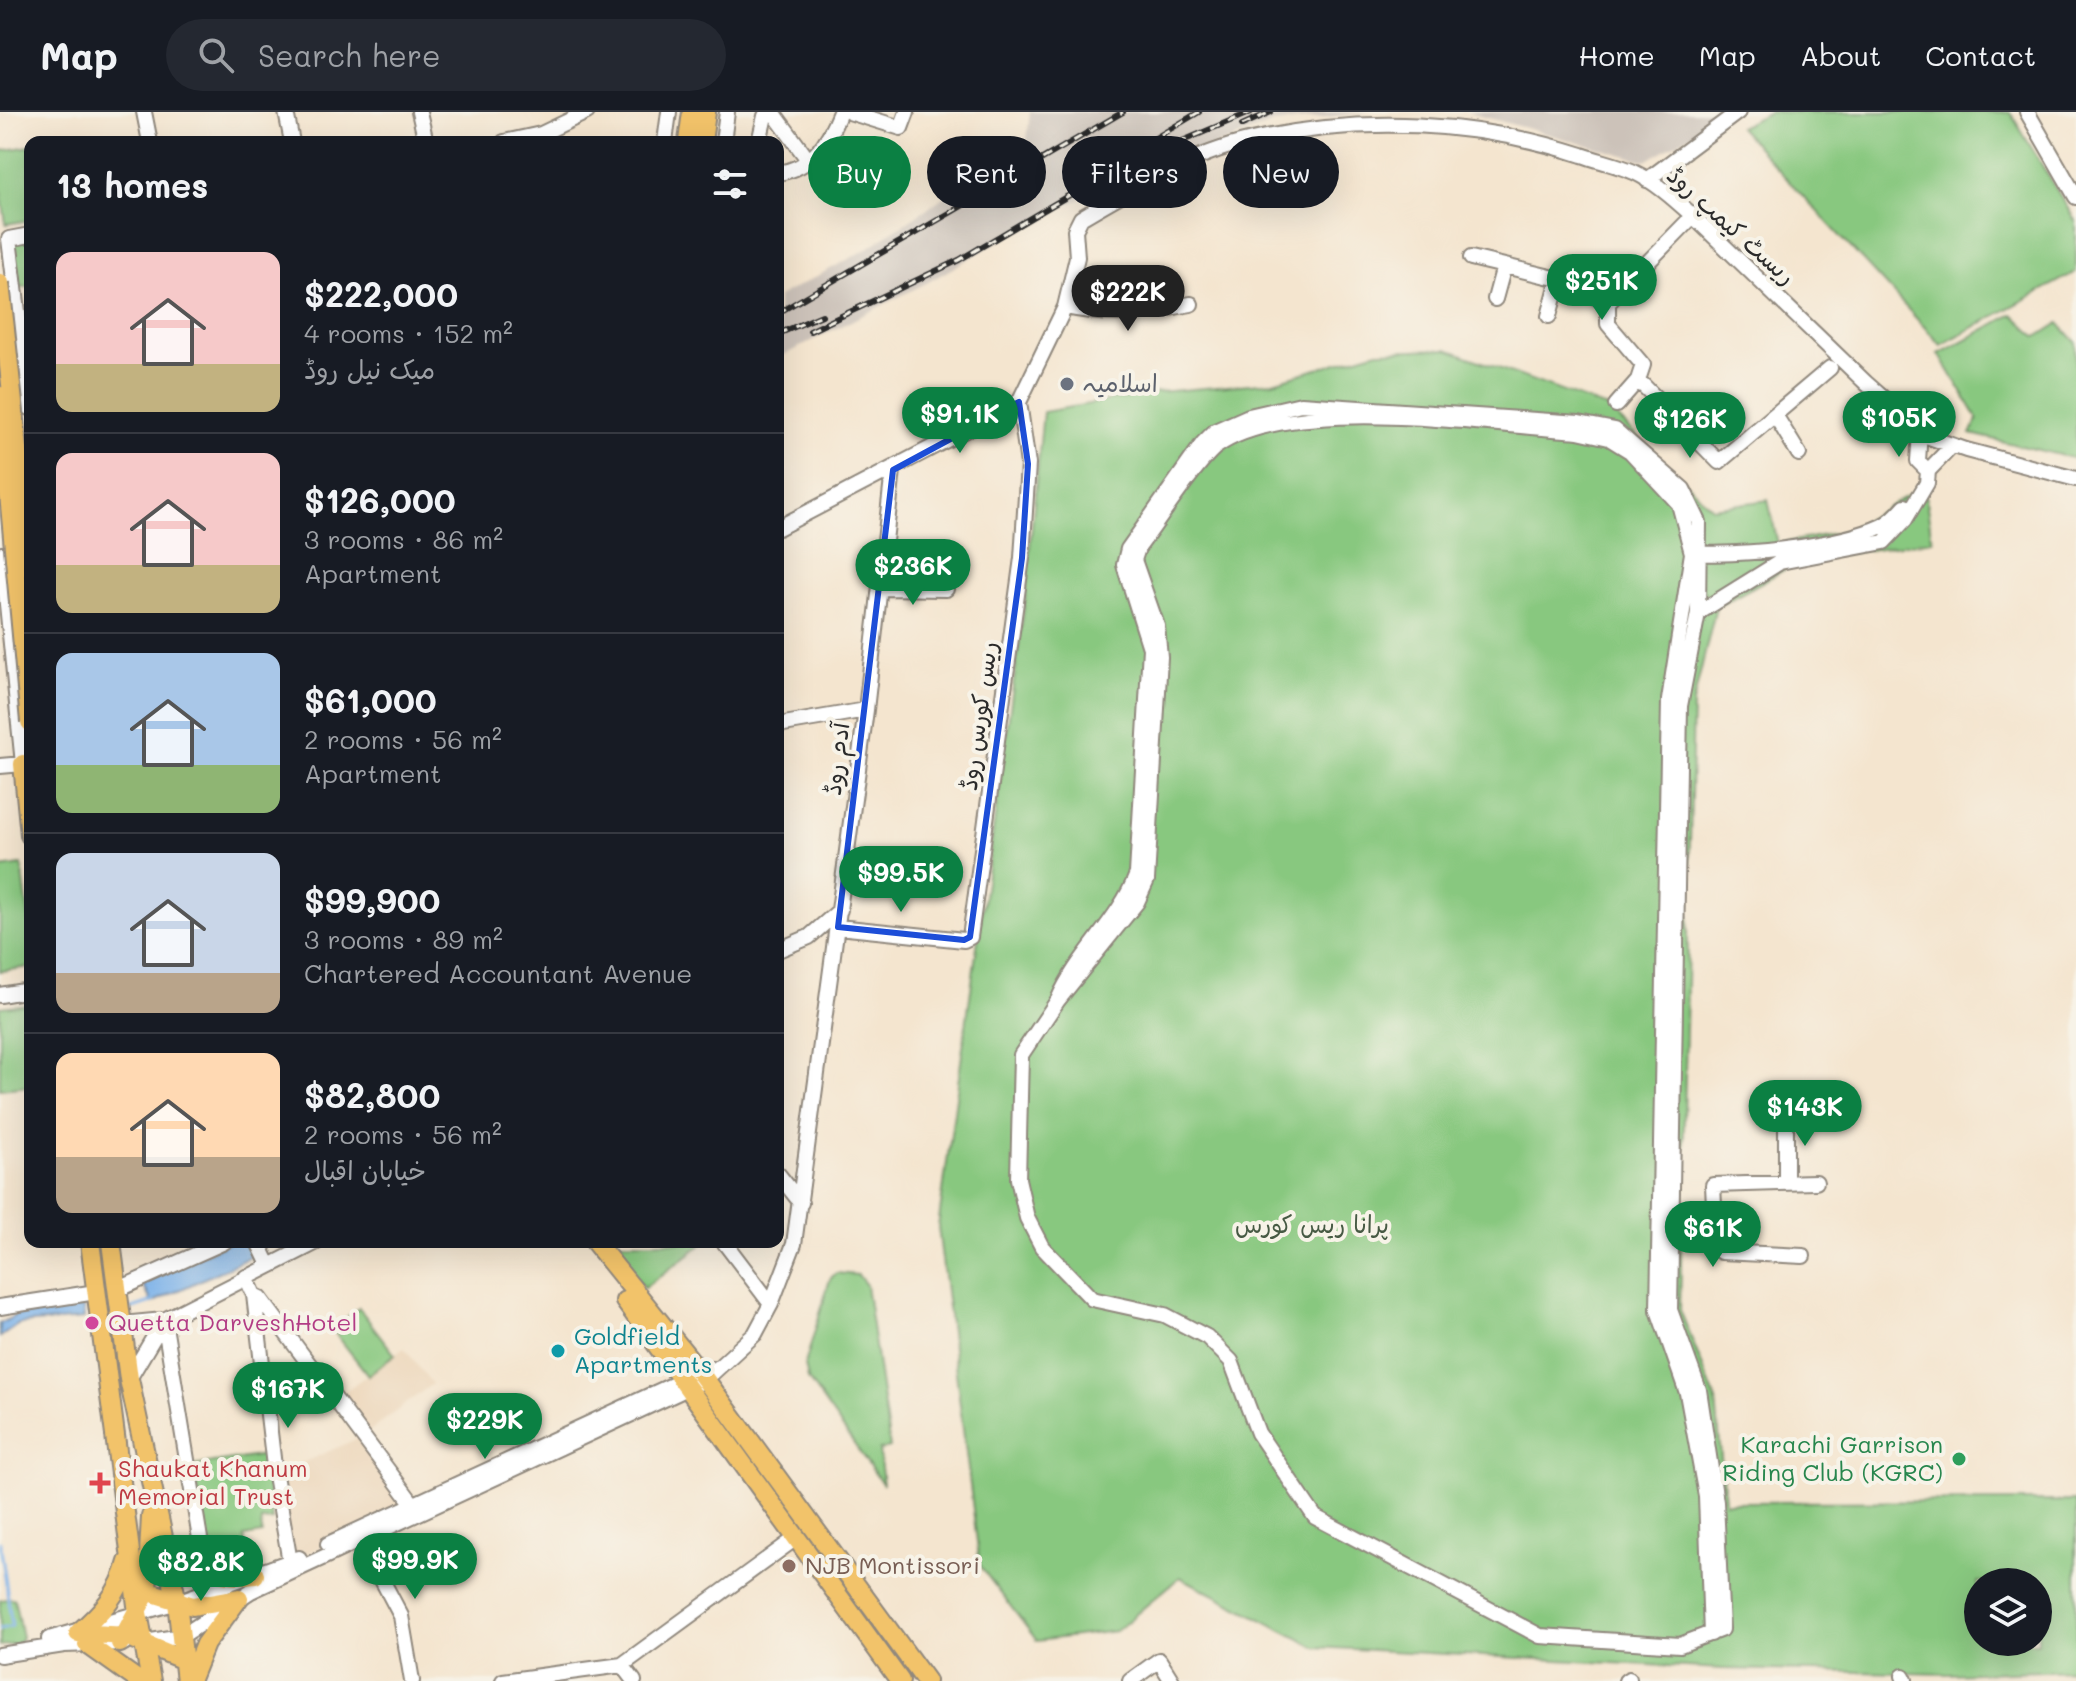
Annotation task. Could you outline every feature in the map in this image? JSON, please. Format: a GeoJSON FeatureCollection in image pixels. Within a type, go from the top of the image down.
{"type":"FeatureCollection","features":[{"type":"Feature","properties":{"kind":"main road"},"geometry":{"type":"LineString","coordinates":[[689,136],[692,112]]}},
{"type":"Feature","properties":{"kind":"main road"},"geometry":{"type":"LineString","coordinates":[[0,283],[24,503]]}},
{"type":"Feature","properties":{"kind":"main road"},"geometry":{"type":"LineString","coordinates":[[0,396],[24,657]]}},
{"type":"Feature","properties":{"kind":"main road"},"geometry":{"type":"LineString","coordinates":[[0,446],[24,478]]}},
{"type":"Feature","properties":{"kind":"main road"},"geometry":{"type":"LineString","coordinates":[[0,465],[24,498]]}},
{"type":"Feature","properties":{"kind":"main road"},"geometry":{"type":"LineString","coordinates":[[23,764],[24,774]]}},
{"type":"Feature","properties":{"kind":"main road"},"geometry":{"type":"LineString","coordinates":[[91,1248],[130,1555],[141,1589]]}},
{"type":"Feature","properties":{"kind":"main road"},"geometry":{"type":"LineString","coordinates":[[112,1248],[129,1379],[153,1501],[164,1543],[189,1601],[173,1681]]}},
{"type":"Feature","properties":{"kind":"main road"},"geometry":{"type":"LineString","coordinates":[[587,1248],[694,1379],[926,1681]]}},
{"type":"Feature","properties":{"kind":"main road"},"geometry":{"type":"LineString","coordinates":[[599,1248],[694,1379],[796,1538],[900,1681]]}},
{"type":"Feature","properties":{"kind":"main road"},"geometry":{"type":"LineString","coordinates":[[151,1681],[130,1640],[138,1613],[153,1501]]}},
{"type":"Feature","properties":{"kind":"main road"},"geometry":{"type":"LineString","coordinates":[[164,1543],[227,1576],[255,1575]]}},
{"type":"Feature","properties":{"kind":"main road"},"geometry":{"type":"LineString","coordinates":[[82,1639],[114,1594],[130,1555]]}},
{"type":"Feature","properties":{"kind":"main road"},"geometry":{"type":"LineString","coordinates":[[141,1589],[189,1601],[239,1598]]}},
{"type":"Feature","properties":{"kind":"main road"},"geometry":{"type":"LineString","coordinates":[[188,1681],[205,1644],[239,1598]]}},
{"type":"Feature","properties":{"kind":"main road"},"geometry":{"type":"LineString","coordinates":[[875,1647],[891,1634]]}},
{"type":"Feature","properties":{"kind":"main road"},"geometry":{"type":"LineString","coordinates":[[82,1639],[130,1640],[179,1657]]}},
{"type":"Feature","properties":{"kind":"main road"},"geometry":{"type":"LineString","coordinates":[[82,1639],[139,1681]]}},
{"type":"Feature","properties":{"kind":"main road"},"geometry":{"type":"LineString","coordinates":[[179,1657],[188,1681]]}},
{"type":"Feature","properties":{"kind":"street"},"geometry":{"type":"LineString","coordinates":[[144,112],[149,136]]}},
{"type":"Feature","properties":{"kind":"street"},"geometry":{"type":"LineString","coordinates":[[286,112],[291,136]]}},
{"type":"Feature","properties":{"kind":"street"},"geometry":{"type":"LineString","coordinates":[[419,112],[425,136]]}},
{"type":"Feature","properties":{"kind":"street"},"geometry":{"type":"LineString","coordinates":[[545,136],[587,112]]}},
{"type":"Feature","properties":{"kind":"street"},"geometry":{"type":"LineString","coordinates":[[666,136],[669,112]]}},
{"type":"Feature","properties":{"kind":"street"},"geometry":{"type":"LineString","coordinates":[[724,136],[727,112]]}},
{"type":"Feature","properties":{"kind":"street"},"geometry":{"type":"LineString","coordinates":[[760,136],[765,116],[772,112],[808,160]]}},
{"type":"Feature","properties":{"kind":"street"},"geometry":{"type":"LineString","coordinates":[[830,136],[840,112]]}},
{"type":"Feature","properties":{"kind":"street"},"geometry":{"type":"LineString","coordinates":[[849,112],[901,128],[907,112]]}},
{"type":"Feature","properties":{"kind":"street"},"geometry":{"type":"LineString","coordinates":[[1647,180],[1738,112]]}},
{"type":"Feature","properties":{"kind":"street"},"geometry":{"type":"LineString","coordinates":[[2027,112],[2076,197]]}},
{"type":"Feature","properties":{"kind":"street","name":"ریسٹ کیمپ روڈ"},"geometry":{"type":"LineString","coordinates":[[1065,307],[1077,257],[1075,230],[1081,218],[1191,161],[1250,140],[1323,128],[1429,124],[1553,146],[1633,171],[1693,216],[1920,431],[1952,446],[2076,479]]}},
{"type":"Feature","properties":{"kind":"street"},"geometry":{"type":"LineString","coordinates":[[784,171],[808,161]]}},
{"type":"Feature","properties":{"kind":"street"},"geometry":{"type":"LineString","coordinates":[[1616,405],[1638,380],[1643,365],[1608,324],[1608,303],[1693,216]]}},
{"type":"Feature","properties":{"kind":"street"},"geometry":{"type":"LineString","coordinates":[[24,236],[9,239],[24,360]]}},
{"type":"Feature","properties":{"kind":"street"},"geometry":{"type":"LineString","coordinates":[[1471,258],[1559,279],[1608,303]]}},
{"type":"Feature","properties":{"kind":"street"},"geometry":{"type":"LineString","coordinates":[[1495,299],[1504,266]]}},
{"type":"Feature","properties":{"kind":"street"},"geometry":{"type":"LineString","coordinates":[[1549,316],[1559,279]]}},
{"type":"Feature","properties":{"kind":"street"},"geometry":{"type":"LineString","coordinates":[[784,525],[1019,402],[1065,307],[1102,315],[1143,314],[1191,304]]}},
{"type":"Feature","properties":{"kind":"street"},"geometry":{"type":"LineString","coordinates":[[1638,380],[1719,462],[1830,368]]}},
{"type":"Feature","properties":{"kind":"street","name":"ریس کورس روڈ"},"geometry":{"type":"LineString","coordinates":[[838,927],[968,939],[1022,558],[1028,464],[1019,402]]}},
{"type":"Feature","properties":{"kind":"street"},"geometry":{"type":"LineString","coordinates":[[1775,415],[1799,454]]}},
{"type":"Feature","properties":{"kind":"street"},"geometry":{"type":"LineString","coordinates":[[1326,416],[1578,431],[1609,438],[1630,451],[1679,504],[1696,553],[1698,613],[1680,706],[1670,1310],[1699,1390],[1716,1502],[1722,1629],[1680,1645],[1540,1636],[1315,1517],[1258,1433],[1231,1361],[1207,1337],[1165,1315],[1092,1299],[1042,1247],[1027,1218],[1018,1179],[1021,1055],[1058,1000],[1137,902],[1147,880],[1160,657],[1157,626],[1134,560],[1138,548],[1214,448],[1240,432],[1282,420],[1326,416]]}},
{"type":"Feature","properties":{"kind":"street"},"geometry":{"type":"LineString","coordinates":[[1920,431],[1918,461],[1928,477]]}},
{"type":"Feature","properties":{"kind":"street"},"geometry":{"type":"LineString","coordinates":[[1696,553],[1757,553],[1882,526],[1952,446]]}},
{"type":"Feature","properties":{"kind":"street","name":"آدم روڈ"},"geometry":{"type":"LineString","coordinates":[[694,1379],[720,1363],[755,1334],[771,1304],[794,1244],[866,710],[893,470]]}},
{"type":"Feature","properties":{"kind":"street"},"geometry":{"type":"LineString","coordinates":[[1698,613],[1780,562],[1884,542],[1905,520],[1928,477]]}},
{"type":"Feature","properties":{"kind":"street"},"geometry":{"type":"LineString","coordinates":[[1696,553],[1669,700],[1658,1310],[1687,1393],[1706,1496],[1711,1634]]}},
{"type":"Feature","properties":{"kind":"street"},"geometry":{"type":"LineString","coordinates":[[0,766],[23,764],[1,554],[24,557]]}},
{"type":"Feature","properties":{"kind":"street"},"geometry":{"type":"LineString","coordinates":[[881,588],[946,589]]}},
{"type":"Feature","properties":{"kind":"street"},"geometry":{"type":"LineString","coordinates":[[784,724],[866,710]]}},
{"type":"Feature","properties":{"kind":"street"},"geometry":{"type":"LineString","coordinates":[[784,947],[809,937],[840,910]]}},
{"type":"Feature","properties":{"kind":"street"},"geometry":{"type":"LineString","coordinates":[[809,937],[834,948]]}},
{"type":"Feature","properties":{"kind":"street"},"geometry":{"type":"LineString","coordinates":[[0,995],[24,991]]}},
{"type":"Feature","properties":{"kind":"street"},"geometry":{"type":"LineString","coordinates":[[1786,1114],[1786,1183]]}},
{"type":"Feature","properties":{"kind":"street"},"geometry":{"type":"LineString","coordinates":[[784,1182],[801,1203]]}},
{"type":"Feature","properties":{"kind":"street"},"geometry":{"type":"LineString","coordinates":[[1803,1256],[1721,1252],[1716,1248],[1713,1185],[1816,1182]]}},
{"type":"Feature","properties":{"kind":"street"},"geometry":{"type":"LineString","coordinates":[[117,1290],[211,1248]]}},
{"type":"Feature","properties":{"kind":"street"},"geometry":{"type":"LineString","coordinates":[[261,1248],[269,1265]]}},
{"type":"Feature","properties":{"kind":"street"},"geometry":{"type":"LineString","coordinates":[[122,1324],[164,1320],[304,1248]]}},
{"type":"Feature","properties":{"kind":"street"},"geometry":{"type":"LineString","coordinates":[[729,1248],[771,1304]]}},
{"type":"Feature","properties":{"kind":"street"},"geometry":{"type":"LineString","coordinates":[[246,1277],[254,1295],[291,1563]]}},
{"type":"Feature","properties":{"kind":"street"},"geometry":{"type":"LineString","coordinates":[[0,1307],[96,1292]]}},
{"type":"Feature","properties":{"kind":"street"},"geometry":{"type":"LineString","coordinates":[[254,1295],[260,1298],[413,1504]]}},
{"type":"Feature","properties":{"kind":"street"},"geometry":{"type":"LineString","coordinates":[[129,1379],[164,1320]]}},
{"type":"Feature","properties":{"kind":"street"},"geometry":{"type":"LineString","coordinates":[[164,1320],[205,1564],[260,1568],[291,1563]]}},
{"type":"Feature","properties":{"kind":"street"},"geometry":{"type":"LineString","coordinates":[[130,1640],[182,1636],[291,1563],[579,1427],[694,1379]]}},
{"type":"Feature","properties":{"kind":"street"},"geometry":{"type":"LineString","coordinates":[[0,1655],[82,1639],[138,1613],[189,1601],[255,1575],[361,1540],[694,1379]]}},
{"type":"Feature","properties":{"kind":"street"},"geometry":{"type":"LineString","coordinates":[[509,1681],[622,1665],[796,1538]]}},
{"type":"Feature","properties":{"kind":"street"},"geometry":{"type":"LineString","coordinates":[[361,1540],[401,1616],[412,1681]]}},
{"type":"Feature","properties":{"kind":"street"},"geometry":{"type":"LineString","coordinates":[[0,1649],[82,1639]]}},
{"type":"Feature","properties":{"kind":"street"},"geometry":{"type":"LineString","coordinates":[[1130,1681],[1159,1660],[1172,1681]]}},
{"type":"Feature","properties":{"kind":"street"},"geometry":{"type":"LineString","coordinates":[[622,1665],[634,1681]]}},
{"type":"Feature","properties":{"kind":"highlighted area"},"geometry":{"type":"Polygon","coordinates":[[[1019,402],[1028,464],[1022,558],[970,937],[964,940],[838,927],[893,470],[1019,402]]]}},
{"type":"Feature","properties":{"kind":"shaded area"},"geometry":{"type":"Polygon","coordinates":[[[1030,112],[1370,112],[1273,123],[1240,136],[1223,136],[1223,143],[1207,149],[1207,136],[1062,136],[1062,206],[928,282],[784,355],[784,294],[862,252],[927,208],[1046,208],[1046,136],[1028,136],[1030,112]]]}},
{"type":"Feature","properties":{"kind":"shaded area"},"geometry":{"type":"Polygon","coordinates":[[[1467,112],[1730,112],[1646,161],[1467,112]]]}},
{"type":"Feature","properties":{"kind":"shaded area"},"geometry":{"type":"Polygon","coordinates":[[[404,1348],[432,1384],[362,1437],[333,1400],[404,1348]]]}},
{"type":"Feature","properties":{"kind":"shaded area"},"geometry":{"type":"Polygon","coordinates":[[[361,1437],[411,1503],[290,1562],[275,1475],[361,1437]]]}},
{"type":"Feature","properties":{"kind":"green space"},"geometry":{"type":"Polygon","coordinates":[[[1770,112],[2010,112],[2076,222],[2076,272],[1941,345],[1739,127],[1770,112]]]}},
{"type":"Feature","properties":{"kind":"green space"},"geometry":{"type":"Polygon","coordinates":[[[24,147],[24,221],[6,224],[0,185],[0,151],[24,147]]]}},
{"type":"Feature","properties":{"kind":"green space"},"geometry":{"type":"Polygon","coordinates":[[[24,236],[24,287],[15,288],[9,239],[24,236]]]}},
{"type":"Feature","properties":{"kind":"green space"},"geometry":{"type":"Polygon","coordinates":[[[2013,314],[2037,337],[2059,323],[2076,342],[2076,459],[1971,434],[1978,419],[1939,354],[2013,314]]]}},
{"type":"Feature","properties":{"kind":"green space","name":"پرانا ریس کورس"},"geometry":{"type":"Polygon","coordinates":[[[1447,349],[1607,408],[1712,508],[1768,500],[1778,544],[1847,531],[1924,486],[1932,540],[1800,561],[1716,607],[1693,703],[1680,1310],[1716,1400],[1725,1502],[2076,1501],[2076,1670],[1946,1674],[1722,1669],[1315,1647],[1180,1577],[1116,1631],[1037,1641],[980,1566],[938,1227],[1024,608],[1043,412],[1158,392],[1273,382],[1378,351],[1447,349]]]}},
{"type":"Feature","properties":{"kind":"green space"},"geometry":{"type":"Polygon","coordinates":[[[22,865],[24,968],[0,971],[0,868],[22,865]]]}},
{"type":"Feature","properties":{"kind":"green space"},"geometry":{"type":"Polygon","coordinates":[[[24,1005],[24,1087],[0,1089],[0,1007],[24,1005]]]}},
{"type":"Feature","properties":{"kind":"green space"},"geometry":{"type":"Polygon","coordinates":[[[613,1248],[697,1248],[644,1288],[613,1248]]]}},
{"type":"Feature","properties":{"kind":"green space"},"geometry":{"type":"Polygon","coordinates":[[[836,1273],[858,1275],[866,1285],[890,1448],[879,1450],[883,1485],[808,1379],[805,1364],[830,1279],[836,1273]]]}},
{"type":"Feature","properties":{"kind":"green space"},"geometry":{"type":"Polygon","coordinates":[[[359,1308],[395,1355],[368,1375],[332,1329],[359,1308]]]}},
{"type":"Feature","properties":{"kind":"green space"},"geometry":{"type":"Polygon","coordinates":[[[265,1455],[272,1520],[261,1521],[262,1534],[244,1537],[256,1563],[211,1557],[193,1466],[265,1455]]]}},
{"type":"Feature","properties":{"kind":"green space"},"geometry":{"type":"Polygon","coordinates":[[[14,1598],[22,1637],[18,1644],[0,1646],[0,1600],[14,1598]]]}},
{"type":"Feature","properties":{"kind":"water"},"geometry":{"type":"Polygon","coordinates":[[[216,1248],[251,1248],[254,1255],[152,1303],[142,1283],[216,1248]]]}},
{"type":"Feature","properties":{"kind":"water"},"geometry":{"type":"Polygon","coordinates":[[[83,1307],[84,1319],[19,1324],[0,1337],[0,1324],[16,1315],[83,1307]]]}},
{"type":"Feature","properties":{"kind":"waterway"},"geometry":{"type":"LineString","coordinates":[[127,1310],[154,1301]]}},
{"type":"Feature","properties":{"kind":"waterway"},"geometry":{"type":"LineString","coordinates":[[0,1542],[12,1626],[0,1629]]}},
{"type":"Feature","properties":{"kind":"railway"},"geometry":{"type":"LineString","coordinates":[[784,310],[1123,112]]}},
{"type":"Feature","properties":{"kind":"railway"},"geometry":{"type":"LineString","coordinates":[[1159,136],[1199,112]]}},
{"type":"Feature","properties":{"kind":"railway"},"geometry":{"type":"LineString","coordinates":[[810,331],[959,260],[1107,173],[1251,112]]}},
{"type":"Feature","properties":{"kind":"railway"},"geometry":{"type":"LineString","coordinates":[[1242,125],[1271,112]]}},
{"type":"Feature","properties":{"kind":"railway"},"geometry":{"type":"LineString","coordinates":[[784,331],[822,315]]}},
{"type":"Feature","properties":{"kind":"railway"},"geometry":{"type":"LineString","coordinates":[[0,486],[24,487]]}},
{"type":"Feature","properties":{"kind":"railway"},"geometry":{"type":"LineString","coordinates":[[0,502],[24,502]]}},
{"type":"Feature","properties":{"kind":"place","name":"اسلامیہ"},"geometry":{"type":"Point","coordinates":[1067,384]}},
{"type":"Feature","properties":{"kind":"place","name":"Quetta DarveshHotel"},"geometry":{"type":"Point","coordinates":[92,1323]}},
{"type":"Feature","properties":{"kind":"place","name":"Goldfield Apartments"},"geometry":{"type":"Point","coordinates":[558,1351]}},
{"type":"Feature","properties":{"kind":"place","name":"Karachi Garrison Riding Club (KGRC)"},"geometry":{"type":"Point","coordinates":[1959,1459]}},
{"type":"Feature","properties":{"kind":"place","name":"Shaukat Khanum Memorial Trust"},"geometry":{"type":"Point","coordinates":[100,1483]}},
{"type":"Feature","properties":{"kind":"place","name":"NJB Montissori"},"geometry":{"type":"Point","coordinates":[789,1566]}}]}
